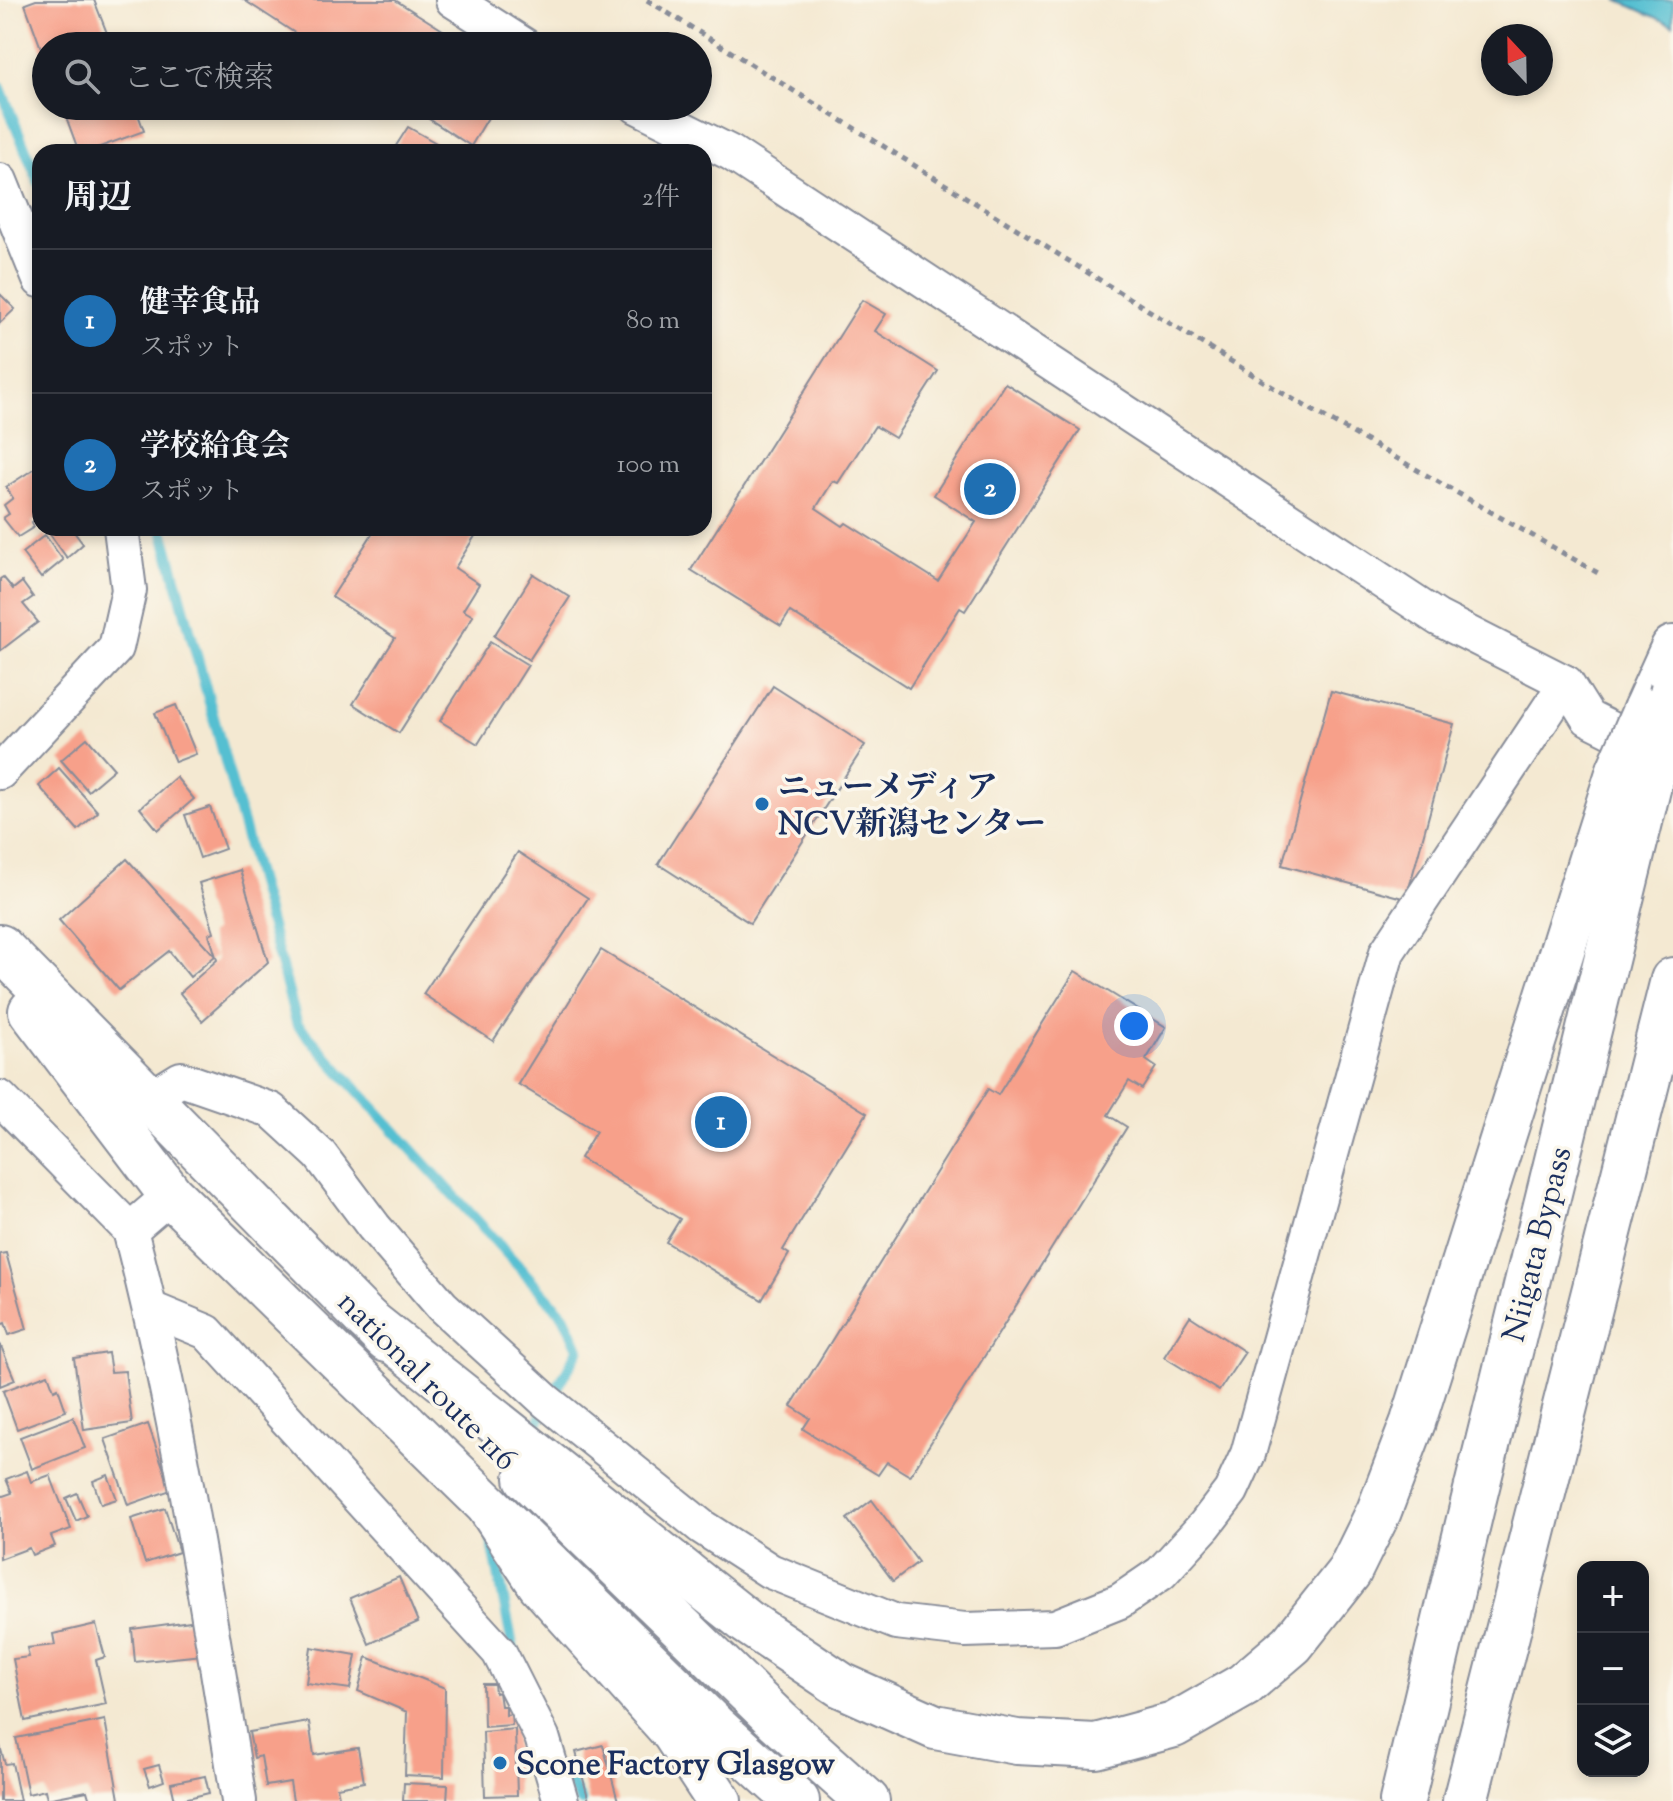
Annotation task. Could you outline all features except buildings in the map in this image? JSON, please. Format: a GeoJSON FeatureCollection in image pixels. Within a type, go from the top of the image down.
{"type":"FeatureCollection","features":[{"type":"Feature","properties":{"kind":"highway"},"geometry":{"type":"LineString","coordinates":[[366,1319],[747,1622],[841,1685],[935,1727],[1017,1742],[1096,1746],[1174,1725],[1244,1685],[1292,1644],[1349,1572],[1379,1511],[1647,772],[1673,648]]}},
{"type":"Feature","properties":{"kind":"highway","name":"Niigata Bypass"},"geometry":{"type":"LineString","coordinates":[[1402,1801],[1647,772],[1673,689]]}},
{"type":"Feature","properties":{"kind":"highway","name":"national route 116"},"geometry":{"type":"LineString","coordinates":[[0,947],[558,1509],[778,1721],[867,1801]]}},
{"type":"Feature","properties":{"kind":"highway","name":"national route 116"},"geometry":{"type":"LineString","coordinates":[[0,971],[171,1195],[714,1726],[797,1801]]}},
{"type":"Feature","properties":{"kind":"highway"},"geometry":{"type":"LineString","coordinates":[[1465,1801],[1673,980]]}},
{"type":"Feature","properties":{"kind":"highway"},"geometry":{"type":"LineString","coordinates":[[490,1508],[540,1584],[674,1733],[719,1801]]}},
{"type":"Feature","properties":{"kind":"street"},"geometry":{"type":"LineString","coordinates":[[453,0],[503,32]]}},
{"type":"Feature","properties":{"kind":"street"},"geometry":{"type":"LineString","coordinates":[[665,120],[731,153],[1438,618],[1566,683],[1588,718],[1647,772]]}},
{"type":"Feature","properties":{"kind":"street"},"geometry":{"type":"LineString","coordinates":[[0,181],[32,260]]}},
{"type":"Feature","properties":{"kind":"street"},"geometry":{"type":"LineString","coordinates":[[0,772],[116,648],[129,590],[122,536]]}},
{"type":"Feature","properties":{"kind":"street"},"geometry":{"type":"LineString","coordinates":[[150,1098],[181,1079],[271,1110],[320,1155],[374,1227],[442,1306],[558,1411],[702,1527],[770,1571],[896,1622],[965,1630],[1055,1627],[1120,1601],[1161,1573],[1231,1491],[1248,1454],[1387,952],[1566,683]]}},
{"type":"Feature","properties":{"kind":"street"},"geometry":{"type":"LineString","coordinates":[[0,1098],[130,1230],[151,1309],[209,1614],[239,1801]]}},
{"type":"Feature","properties":{"kind":"street"},"geometry":{"type":"LineString","coordinates":[[130,1230],[171,1195]]}},
{"type":"Feature","properties":{"kind":"street"},"geometry":{"type":"LineString","coordinates":[[151,1309],[207,1332],[499,1652],[542,1737],[561,1801]]}},
{"type":"Feature","properties":{"kind":"path"},"geometry":{"type":"LineString","coordinates":[[647,0],[699,32]]}},
{"type":"Feature","properties":{"kind":"path"},"geometry":{"type":"LineString","coordinates":[[712,40],[1284,394],[1598,573]]}},
{"type":"Feature","properties":{"kind":"water"},"geometry":{"type":"Polygon","coordinates":[[[1617,0],[1673,0],[1673,25],[1617,0]]]}},
{"type":"Feature","properties":{"kind":"waterway"},"geometry":{"type":"LineString","coordinates":[[0,87],[32,165]]}},
{"type":"Feature","properties":{"kind":"waterway"},"geometry":{"type":"LineString","coordinates":[[164,536],[297,1024],[564,1316],[579,1349],[529,1439]]}},
{"type":"Feature","properties":{"kind":"waterway"},"geometry":{"type":"LineString","coordinates":[[492,1540],[514,1653]]}},
{"type":"Feature","properties":{"kind":"waterway"},"geometry":{"type":"LineString","coordinates":[[569,1781],[581,1801]]}},
{"type":"Feature","properties":{"kind":"place","name":"学校給食会"},"geometry":{"type":"Point","coordinates":[990,489]}},
{"type":"Feature","properties":{"kind":"place","name":"ニューメディア NCV新潟センター"},"geometry":{"type":"Point","coordinates":[762,804]}},
{"type":"Feature","properties":{"kind":"place","name":"健幸食品"},"geometry":{"type":"Point","coordinates":[721,1122]}},
{"type":"Feature","properties":{"kind":"place","name":"Scone Factory Glasgow"},"geometry":{"type":"Point","coordinates":[500,1763]}}]}
